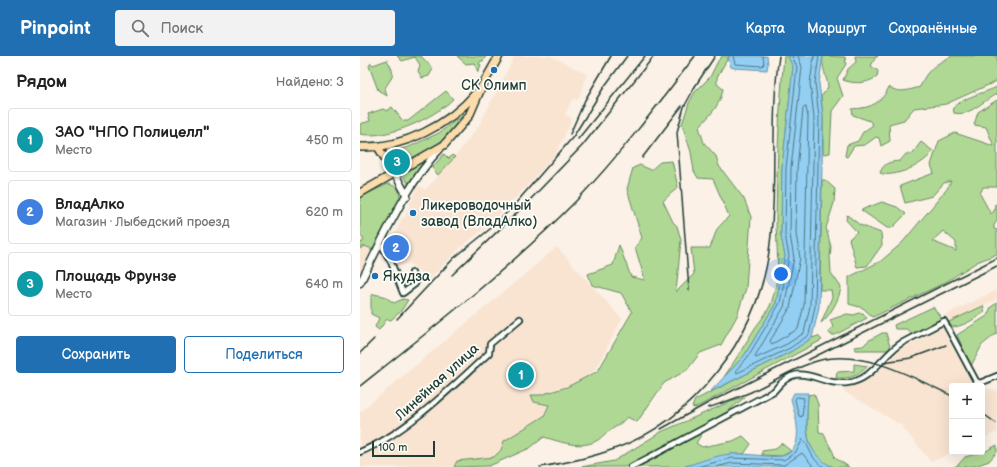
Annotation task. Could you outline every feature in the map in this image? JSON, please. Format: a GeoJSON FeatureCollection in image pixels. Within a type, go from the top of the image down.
{"type":"FeatureCollection","features":[{"type":"Feature","properties":{"kind":"main road"},"geometry":{"type":"LineString","coordinates":[[360,283],[422,171],[469,116],[482,86],[499,56]]}},
{"type":"Feature","properties":{"kind":"main road"},"geometry":{"type":"LineString","coordinates":[[360,147],[378,147],[403,141],[442,123],[468,103],[482,86]]}},
{"type":"Feature","properties":{"kind":"main road"},"geometry":{"type":"LineString","coordinates":[[360,193],[444,145]]}},
{"type":"Feature","properties":{"kind":"main road"},"geometry":{"type":"LineString","coordinates":[[378,147],[407,196]]}},
{"type":"Feature","properties":{"kind":"street"},"geometry":{"type":"LineString","coordinates":[[381,244],[391,262],[403,293],[415,284],[412,273]]}},
{"type":"Feature","properties":{"kind":"street","name":"Линейная улица"},"geometry":{"type":"LineString","coordinates":[[360,452],[376,446],[396,433],[489,353],[490,344],[520,319]]}},
{"type":"Feature","properties":{"kind":"street"},"geometry":{"type":"LineString","coordinates":[[631,467],[774,391],[777,386],[796,374],[805,373],[821,379],[846,383],[862,379],[875,370],[886,356],[900,345],[944,322],[976,381],[980,383],[997,376]]}},
{"type":"Feature","properties":{"kind":"shaded area"},"geometry":{"type":"Polygon","coordinates":[[[515,56],[551,56],[587,74],[578,100],[573,99],[565,114],[572,118],[568,128],[555,155],[489,225],[459,249],[425,283],[417,280],[420,272],[409,263],[395,267],[388,247],[402,218],[404,218],[418,186],[426,189],[448,165],[478,127],[515,56]]]}},
{"type":"Feature","properties":{"kind":"shaded area"},"geometry":{"type":"Polygon","coordinates":[[[360,234],[372,253],[360,276],[360,234]]]}},
{"type":"Feature","properties":{"kind":"shaded area"},"geometry":{"type":"Polygon","coordinates":[[[557,247],[622,319],[596,369],[578,383],[543,422],[494,457],[452,467],[360,467],[360,412],[557,247]]]}},
{"type":"Feature","properties":{"kind":"shaded area"},"geometry":{"type":"Polygon","coordinates":[[[997,290],[997,299],[951,323],[945,315],[997,290]]]}},
{"type":"Feature","properties":{"kind":"shaded area"},"geometry":{"type":"Polygon","coordinates":[[[942,327],[957,355],[959,354],[973,383],[949,383],[949,454],[931,462],[901,425],[843,391],[843,388],[862,382],[874,373],[879,372],[900,349],[942,327]]]}},
{"type":"Feature","properties":{"kind":"shaded area"},"geometry":{"type":"Polygon","coordinates":[[[985,388],[997,390],[997,432],[985,438],[985,388]]]}},
{"type":"Feature","properties":{"kind":"green space"},"geometry":{"type":"Polygon","coordinates":[[[397,56],[421,56],[433,69],[429,76],[422,78],[418,71],[420,65],[415,57],[402,61],[397,56]]]}},
{"type":"Feature","properties":{"kind":"green space"},"geometry":{"type":"Polygon","coordinates":[[[457,56],[486,56],[479,64],[481,65],[478,72],[474,63],[466,64],[457,56]]]}},
{"type":"Feature","properties":{"kind":"green space"},"geometry":{"type":"Polygon","coordinates":[[[722,56],[729,56],[717,77],[717,84],[723,89],[722,95],[714,110],[699,127],[704,143],[716,156],[719,166],[744,199],[751,217],[746,288],[737,316],[721,345],[700,353],[687,370],[664,383],[637,422],[627,417],[598,440],[591,443],[578,445],[564,443],[544,437],[530,448],[489,466],[454,467],[457,461],[494,457],[501,450],[504,441],[544,416],[549,405],[534,402],[531,395],[540,395],[567,387],[598,371],[632,312],[621,293],[592,285],[588,274],[613,265],[619,245],[631,277],[645,280],[635,247],[642,238],[627,189],[633,168],[640,165],[651,170],[660,162],[672,161],[678,187],[663,201],[673,222],[677,226],[681,240],[676,292],[694,274],[691,248],[710,248],[717,229],[729,216],[713,179],[698,178],[694,171],[691,152],[682,124],[689,103],[695,92],[710,77],[722,56]]]}},
{"type":"Feature","properties":{"kind":"green space"},"geometry":{"type":"Polygon","coordinates":[[[784,56],[791,56],[789,57],[793,67],[782,168],[781,236],[785,256],[776,303],[744,356],[724,377],[768,310],[772,302],[777,278],[778,258],[776,219],[784,56]]]}},
{"type":"Feature","properties":{"kind":"green space"},"geometry":{"type":"Polygon","coordinates":[[[823,56],[845,57],[846,64],[837,78],[843,96],[832,111],[830,153],[823,154],[823,116],[821,97],[828,87],[823,64],[823,56]]]}},
{"type":"Feature","properties":{"kind":"green space"},"geometry":{"type":"Polygon","coordinates":[[[855,56],[878,56],[875,58],[871,66],[878,71],[877,77],[860,83],[843,80],[848,69],[856,62],[855,56]]]}},
{"type":"Feature","properties":{"kind":"green space"},"geometry":{"type":"Polygon","coordinates":[[[952,56],[997,56],[997,81],[946,104],[914,108],[904,120],[889,124],[890,141],[881,146],[879,138],[876,137],[865,145],[854,146],[847,157],[845,156],[847,145],[858,141],[863,132],[873,125],[870,121],[853,115],[852,109],[867,107],[875,103],[885,95],[889,87],[900,91],[920,87],[925,76],[933,68],[952,56]]]}},
{"type":"Feature","properties":{"kind":"green space"},"geometry":{"type":"Polygon","coordinates":[[[387,60],[392,69],[392,77],[385,88],[387,96],[378,90],[369,66],[371,63],[373,65],[387,60]]]}},
{"type":"Feature","properties":{"kind":"green space"},"geometry":{"type":"Polygon","coordinates":[[[997,87],[997,94],[976,107],[966,113],[954,113],[953,108],[958,104],[997,87]]]}},
{"type":"Feature","properties":{"kind":"green space"},"geometry":{"type":"Polygon","coordinates":[[[446,91],[453,99],[434,113],[410,126],[383,134],[360,134],[360,124],[370,121],[368,114],[383,109],[387,111],[392,107],[403,121],[408,121],[446,91]]]}},
{"type":"Feature","properties":{"kind":"green space"},"geometry":{"type":"Polygon","coordinates":[[[997,100],[997,187],[983,187],[980,194],[991,214],[994,211],[995,204],[997,205],[997,221],[994,225],[994,229],[997,230],[997,254],[977,262],[944,283],[873,317],[863,308],[849,304],[849,277],[881,261],[902,243],[947,189],[951,181],[944,183],[932,196],[905,203],[900,186],[934,173],[931,165],[939,141],[955,133],[994,146],[986,127],[974,125],[978,112],[997,100]],[[943,231],[932,241],[956,251],[956,242],[943,231]]]}},
{"type":"Feature","properties":{"kind":"green space"},"geometry":{"type":"Polygon","coordinates":[[[468,111],[440,143],[400,169],[389,152],[409,147],[439,133],[468,111]]]}},
{"type":"Feature","properties":{"kind":"green space"},"geometry":{"type":"Polygon","coordinates":[[[921,142],[933,151],[924,161],[901,172],[893,174],[880,173],[883,167],[888,163],[900,161],[906,154],[912,154],[921,142]]]}},
{"type":"Feature","properties":{"kind":"green space"},"geometry":{"type":"Polygon","coordinates":[[[444,154],[449,159],[452,155],[455,157],[438,175],[432,168],[444,154]]]}},
{"type":"Feature","properties":{"kind":"green space"},"geometry":{"type":"Polygon","coordinates":[[[428,158],[429,159],[409,185],[402,174],[428,158]]]}},
{"type":"Feature","properties":{"kind":"green space"},"geometry":{"type":"Polygon","coordinates":[[[822,180],[825,180],[835,189],[834,203],[826,228],[831,247],[831,273],[841,287],[839,296],[834,306],[828,316],[821,323],[832,297],[831,290],[820,290],[822,180]]]}},
{"type":"Feature","properties":{"kind":"green space"},"geometry":{"type":"Polygon","coordinates":[[[388,184],[398,189],[400,200],[372,253],[370,248],[364,246],[360,249],[360,242],[362,243],[364,240],[360,234],[360,197],[388,184]]]}},
{"type":"Feature","properties":{"kind":"green space"},"geometry":{"type":"Polygon","coordinates":[[[882,202],[897,207],[906,214],[892,228],[887,228],[861,210],[882,202]]]}},
{"type":"Feature","properties":{"kind":"green space"},"geometry":{"type":"Polygon","coordinates":[[[847,215],[860,225],[881,233],[882,245],[867,266],[857,267],[849,239],[857,232],[846,220],[847,215]]]}},
{"type":"Feature","properties":{"kind":"green space"},"geometry":{"type":"Polygon","coordinates":[[[373,294],[384,296],[394,303],[403,299],[408,300],[401,311],[391,320],[387,319],[379,330],[375,327],[379,318],[371,314],[371,298],[373,294]]]}},
{"type":"Feature","properties":{"kind":"green space"},"geometry":{"type":"Polygon","coordinates":[[[997,303],[997,333],[982,345],[971,366],[957,335],[987,316],[991,307],[997,303]]]}},
{"type":"Feature","properties":{"kind":"green space"},"geometry":{"type":"Polygon","coordinates":[[[983,306],[985,312],[977,317],[963,325],[949,327],[949,322],[983,306]]]}},
{"type":"Feature","properties":{"kind":"green space"},"geometry":{"type":"Polygon","coordinates":[[[933,307],[942,319],[913,336],[907,329],[895,329],[894,325],[933,307]]]}},
{"type":"Feature","properties":{"kind":"green space"},"geometry":{"type":"Polygon","coordinates":[[[863,313],[867,318],[835,335],[831,335],[828,331],[833,327],[830,320],[847,314],[854,315],[863,313]]]}},
{"type":"Feature","properties":{"kind":"green space"},"geometry":{"type":"Polygon","coordinates":[[[882,333],[886,333],[891,350],[856,350],[854,347],[863,346],[868,341],[882,333]]]}},
{"type":"Feature","properties":{"kind":"green space"},"geometry":{"type":"Polygon","coordinates":[[[818,336],[822,340],[695,408],[692,407],[695,400],[792,351],[812,338],[818,336]]]}},
{"type":"Feature","properties":{"kind":"green space"},"geometry":{"type":"Polygon","coordinates":[[[854,364],[868,366],[854,376],[836,378],[837,372],[854,371],[854,364]]]}},
{"type":"Feature","properties":{"kind":"green space"},"geometry":{"type":"Polygon","coordinates":[[[814,394],[818,404],[819,432],[824,433],[835,458],[849,467],[834,467],[823,462],[811,447],[807,426],[808,395],[814,394]]]}},
{"type":"Feature","properties":{"kind":"green space"},"geometry":{"type":"Polygon","coordinates":[[[745,397],[728,411],[692,432],[625,467],[581,467],[614,461],[661,432],[734,400],[745,397]]]}},
{"type":"Feature","properties":{"kind":"green space"},"geometry":{"type":"Polygon","coordinates":[[[703,432],[696,443],[702,447],[733,441],[743,436],[751,444],[744,454],[731,454],[682,467],[639,467],[703,432]]]}},
{"type":"Feature","properties":{"kind":"green space"},"geometry":{"type":"Polygon","coordinates":[[[781,443],[791,451],[782,456],[762,455],[762,451],[776,449],[781,443]]]}},
{"type":"Feature","properties":{"kind":"green space"},"geometry":{"type":"Polygon","coordinates":[[[997,445],[997,452],[989,461],[975,466],[954,467],[958,465],[965,457],[972,455],[985,455],[986,451],[997,445]]]}},
{"type":"Feature","properties":{"kind":"water"},"geometry":{"type":"Polygon","coordinates":[[[730,56],[767,56],[767,70],[731,67],[728,58],[730,56]]]}},
{"type":"Feature","properties":{"kind":"water"},"geometry":{"type":"Polygon","coordinates":[[[823,56],[819,83],[823,116],[819,307],[812,338],[792,351],[710,392],[744,356],[776,303],[785,256],[781,236],[782,168],[793,67],[788,57],[823,56]]]}},
{"type":"Feature","properties":{"kind":"water"},"geometry":{"type":"Polygon","coordinates":[[[794,393],[808,393],[807,425],[810,444],[815,453],[822,460],[833,467],[682,467],[727,454],[782,456],[790,452],[795,447],[797,440],[797,422],[791,399],[794,393]]]}},
{"type":"Feature","properties":{"kind":"railway"},"geometry":{"type":"LineString","coordinates":[[570,134],[585,100],[611,56]]}},
{"type":"Feature","properties":{"kind":"railway"},"geometry":{"type":"LineString","coordinates":[[397,319],[454,258],[495,225],[515,204],[573,137],[604,87],[627,56]]}},
{"type":"Feature","properties":{"kind":"railway"},"geometry":{"type":"LineString","coordinates":[[578,139],[645,56]]}},
{"type":"Feature","properties":{"kind":"railway"},"geometry":{"type":"LineString","coordinates":[[452,275],[524,206],[582,146],[654,56]]}},
{"type":"Feature","properties":{"kind":"railway"},"geometry":{"type":"LineString","coordinates":[[360,386],[498,273],[551,226],[592,184],[623,149],[695,56]]}},
{"type":"Feature","properties":{"kind":"railway"},"geometry":{"type":"LineString","coordinates":[[692,91],[715,56]]}},
{"type":"Feature","properties":{"kind":"railway"},"geometry":{"type":"LineString","coordinates":[[540,467],[596,455],[643,436],[669,419],[694,398],[715,374],[734,347],[749,318],[761,289],[768,258],[773,208],[775,106],[779,56]]}},
{"type":"Feature","properties":{"kind":"railway"},"geometry":{"type":"LineString","coordinates":[[689,290],[677,132],[684,107],[695,87]]}},
{"type":"Feature","properties":{"kind":"railway"},"geometry":{"type":"LineString","coordinates":[[642,158],[682,106]]}},
{"type":"Feature","properties":{"kind":"railway"},"geometry":{"type":"LineString","coordinates":[[661,429],[708,403],[997,258]]}},
{"type":"Feature","properties":{"kind":"railway"},"geometry":{"type":"LineString","coordinates":[[808,360],[997,266]]}},
{"type":"Feature","properties":{"kind":"railway"},"geometry":{"type":"LineString","coordinates":[[360,353],[374,339]]}},
{"type":"Feature","properties":{"kind":"railway"},"geometry":{"type":"LineString","coordinates":[[883,362],[911,358],[946,345]]}},
{"type":"Feature","properties":{"kind":"railway"},"geometry":{"type":"LineString","coordinates":[[708,408],[751,392],[791,371],[808,364],[834,358],[852,358],[887,366],[949,395]]}},
{"type":"Feature","properties":{"kind":"railway"},"geometry":{"type":"LineString","coordinates":[[985,415],[996,423]]}},
{"type":"Feature","properties":{"kind":"place","name":"СК Олимп"},"geometry":{"type":"Point","coordinates":[494,70]}},
{"type":"Feature","properties":{"kind":"place","name":"Площадь Фрунзе"},"geometry":{"type":"Point","coordinates":[397,162]}},
{"type":"Feature","properties":{"kind":"place","name":"Ликероводочный завод (ВладАлко)"},"geometry":{"type":"Point","coordinates":[413,213]}},
{"type":"Feature","properties":{"kind":"place","name":"ВладАлко"},"geometry":{"type":"Point","coordinates":[396,248]}},
{"type":"Feature","properties":{"kind":"place","name":"Якудза"},"geometry":{"type":"Point","coordinates":[375,276]}},
{"type":"Feature","properties":{"kind":"place","name":"ЗАО \"НПО Полицелл\""},"geometry":{"type":"Point","coordinates":[521,375]}}]}
